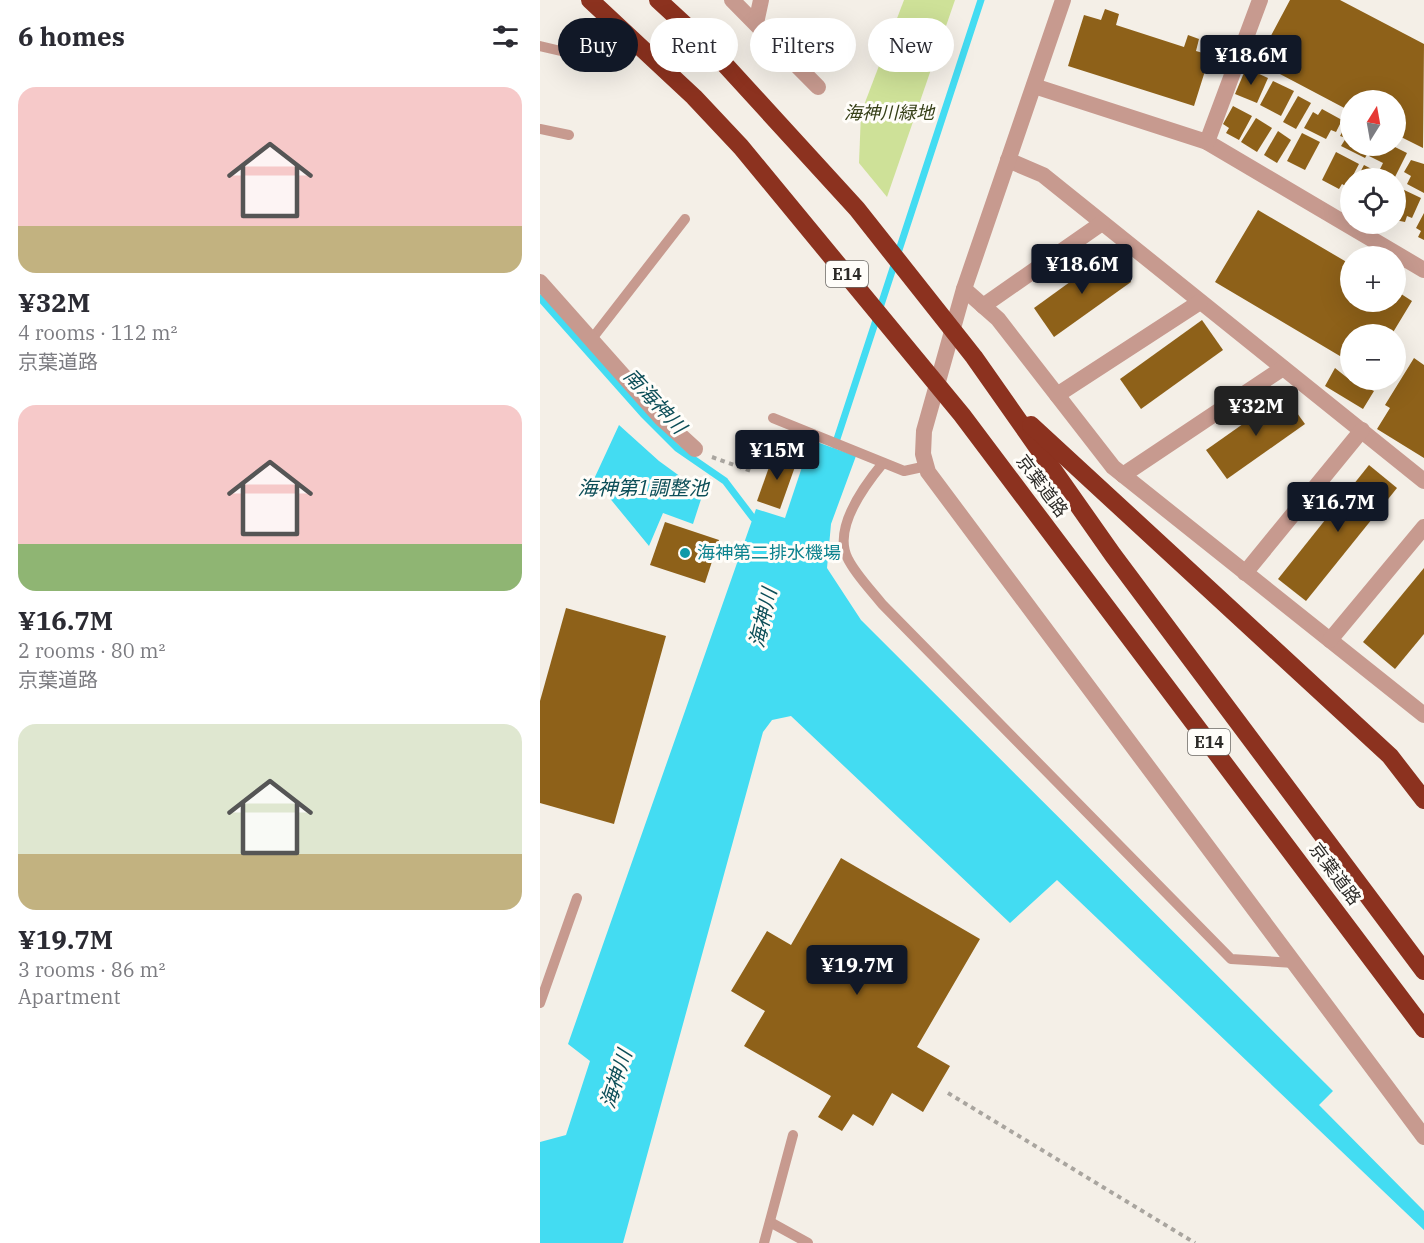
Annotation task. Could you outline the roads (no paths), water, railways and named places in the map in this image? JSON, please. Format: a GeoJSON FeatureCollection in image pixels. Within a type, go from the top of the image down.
{"type":"FeatureCollection","features":[{"type":"Feature","properties":{"kind":"highway","name":"京葉道路"},"geometry":{"type":"LineString","coordinates":[[590,0],[694,97],[785,198],[962,415],[1424,1029]]}},
{"type":"Feature","properties":{"kind":"highway","name":"京葉道路"},"geometry":{"type":"LineString","coordinates":[[658,0],[678,18]]}},
{"type":"Feature","properties":{"kind":"highway"},"geometry":{"type":"LineString","coordinates":[[678,0],[690,18]]}},
{"type":"Feature","properties":{"kind":"highway","name":"京葉道路"},"geometry":{"type":"LineString","coordinates":[[732,72],[857,209],[974,357],[1113,555],[1424,971]]}},
{"type":"Feature","properties":{"kind":"highway"},"geometry":{"type":"LineString","coordinates":[[1003,399],[1390,756],[1424,800]]}},
{"type":"Feature","properties":{"kind":"street"},"geometry":{"type":"LineString","coordinates":[[732,0],[751,18]]}},
{"type":"Feature","properties":{"kind":"street"},"geometry":{"type":"LineString","coordinates":[[757,18],[761,0]]}},
{"type":"Feature","properties":{"kind":"street"},"geometry":{"type":"LineString","coordinates":[[1064,0],[964,289],[924,431],[924,454],[927,466],[956,512],[1424,1137]]}},
{"type":"Feature","properties":{"kind":"street"},"geometry":{"type":"LineString","coordinates":[[1208,142],[1260,0]]}},
{"type":"Feature","properties":{"kind":"street"},"geometry":{"type":"LineString","coordinates":[[803,72],[818,87]]}},
{"type":"Feature","properties":{"kind":"street"},"geometry":{"type":"LineString","coordinates":[[1034,86],[1208,142],[1424,270]]}},
{"type":"Feature","properties":{"kind":"street"},"geometry":{"type":"LineString","coordinates":[[1008,160],[1043,175],[1424,481]]}},
{"type":"Feature","properties":{"kind":"street"},"geometry":{"type":"LineString","coordinates":[[983,306],[1102,223]]}},
{"type":"Feature","properties":{"kind":"street"},"geometry":{"type":"LineString","coordinates":[[540,282],[660,417],[695,448]]}},
{"type":"Feature","properties":{"kind":"street"},"geometry":{"type":"LineString","coordinates":[[964,289],[998,319],[1113,467],[1424,715]]}},
{"type":"Feature","properties":{"kind":"street"},"geometry":{"type":"LineString","coordinates":[[1057,395],[1200,302]]}},
{"type":"Feature","properties":{"kind":"street"},"geometry":{"type":"LineString","coordinates":[[1123,475],[1283,368]]}},
{"type":"Feature","properties":{"kind":"street"},"geometry":{"type":"LineString","coordinates":[[1245,573],[1362,430]]}},
{"type":"Feature","properties":{"kind":"street"},"geometry":{"type":"LineString","coordinates":[[1330,640],[1424,527]]}},
{"type":"Feature","properties":{"kind":"lane"},"geometry":{"type":"LineString","coordinates":[[540,46],[558,50]]}},
{"type":"Feature","properties":{"kind":"lane"},"geometry":{"type":"LineString","coordinates":[[540,129],[570,135]]}},
{"type":"Feature","properties":{"kind":"lane"},"geometry":{"type":"LineString","coordinates":[[591,340],[685,219]]}},
{"type":"Feature","properties":{"kind":"lane"},"geometry":{"type":"LineString","coordinates":[[773,418],[904,471],[927,466]]}},
{"type":"Feature","properties":{"kind":"lane"},"geometry":{"type":"LineString","coordinates":[[883,463],[860,491],[843,535],[847,558],[882,604],[1231,959],[1294,963]]}},
{"type":"Feature","properties":{"kind":"lane"},"geometry":{"type":"LineString","coordinates":[[540,1003],[544,977],[577,898]]}},
{"type":"Feature","properties":{"kind":"lane"},"geometry":{"type":"LineString","coordinates":[[764,1243],[793,1135]]}},
{"type":"Feature","properties":{"kind":"lane"},"geometry":{"type":"LineString","coordinates":[[770,1222],[808,1243]]}},
{"type":"Feature","properties":{"kind":"water","name":"海神第1調整池"},"geometry":{"type":"Polygon","coordinates":[[[619,425],[659,461],[703,493],[693,524],[663,513],[649,546],[594,479],[619,425]]]}},
{"type":"Feature","properties":{"kind":"water"},"geometry":{"type":"Polygon","coordinates":[[[811,440],[856,456],[831,524],[827,568],[861,620],[1333,1091],[1319,1105],[1424,1211],[1424,1230],[1057,880],[1010,923],[791,716],[772,720],[763,732],[623,1243],[540,1243],[540,1142],[566,1135],[590,1061],[568,1044],[756,509],[785,518],[811,440]]]}},
{"type":"Feature","properties":{"kind":"waterway","name":"海神川"},"geometry":{"type":"LineString","coordinates":[[835,445],[981,0]]}},
{"type":"Feature","properties":{"kind":"waterway","name":"南海神川"},"geometry":{"type":"LineString","coordinates":[[540,298],[643,414],[677,448],[725,481],[753,518]]}},
{"type":"Feature","properties":{"kind":"place","name":"海神第二排水機場"},"geometry":{"type":"Point","coordinates":[685,553]}},
{"type":"Feature","properties":{"kind":"park label","name":"海神川緑地"},"geometry":{"type":"Point","coordinates":[889,113]}}]}
